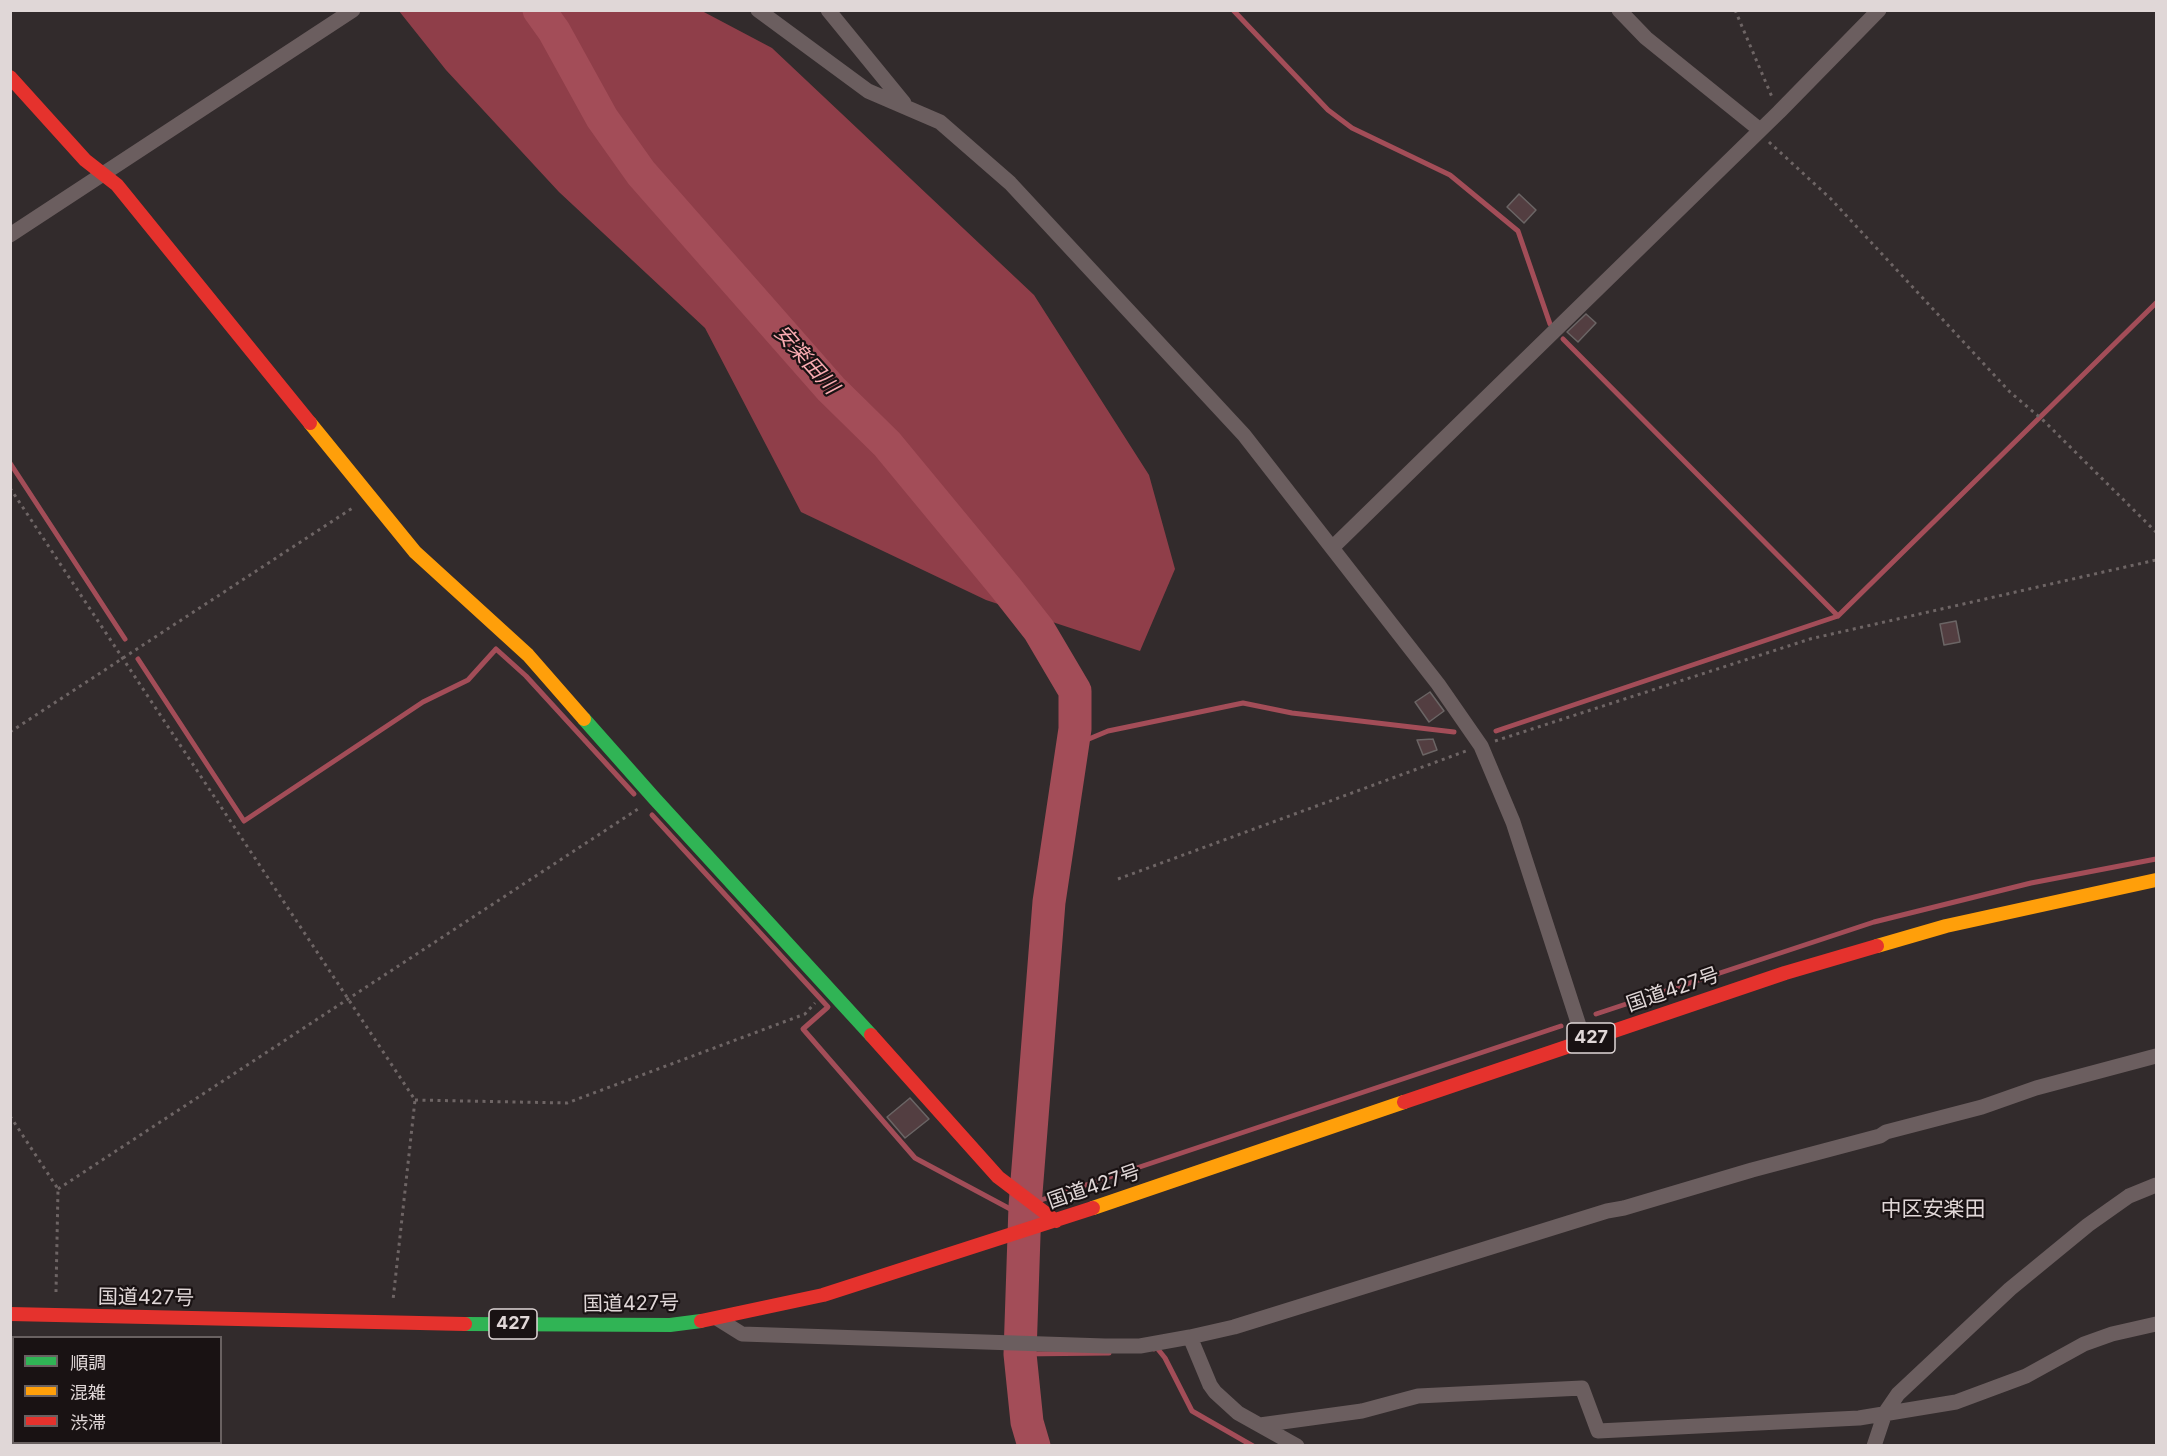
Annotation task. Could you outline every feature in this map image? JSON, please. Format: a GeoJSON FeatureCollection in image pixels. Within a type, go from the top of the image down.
{"type":"FeatureCollection","features":[{"type":"Feature","properties":{"kind":"main road"},"geometry":{"type":"LineString","coordinates":[[10,77],[85,160],[117,185],[415,552],[528,655],[654,798],[998,1177],[1056,1221]]}},
{"type":"Feature","properties":{"kind":"main road","name":"国道427号"},"geometry":{"type":"LineString","coordinates":[[10,1314],[391,1323],[670,1325],[718,1318],[823,1296],[1035,1228],[1785,973],[1946,926],[2157,880]]}},
{"type":"Feature","properties":{"kind":"street"},"geometry":{"type":"LineString","coordinates":[[10,235],[353,10]]}},
{"type":"Feature","properties":{"kind":"street"},"geometry":{"type":"LineString","coordinates":[[758,10],[868,90],[940,122],[1010,183],[1244,435],[1438,684],[1481,746],[1513,822],[1584,1041]]}},
{"type":"Feature","properties":{"kind":"street"},"geometry":{"type":"LineString","coordinates":[[828,10],[906,106]]}},
{"type":"Feature","properties":{"kind":"street"},"geometry":{"type":"LineString","coordinates":[[1619,10],[1646,38],[1760,130]]}},
{"type":"Feature","properties":{"kind":"street"},"geometry":{"type":"LineString","coordinates":[[1332,548],[1779,112],[1879,10]]}},
{"type":"Feature","properties":{"kind":"street"},"geometry":{"type":"LineString","coordinates":[[718,1318],[742,1334],[1006,1344],[1140,1346],[1190,1337],[1234,1327],[1607,1211],[1982,1107],[2036,1088],[2157,1056]]}},
{"type":"Feature","properties":{"kind":"street"},"geometry":{"type":"LineString","coordinates":[[1874,1446],[1885,1413],[1898,1394],[2010,1289],[2088,1225],[2129,1196],[2157,1185]]}},
{"type":"Feature","properties":{"kind":"street"},"geometry":{"type":"LineString","coordinates":[[1260,1425],[1362,1411],[1418,1396],[1582,1388],[1598,1431],[1859,1418],[1956,1402],[2026,1376],[2084,1344],[2112,1334],[2157,1324]]}},
{"type":"Feature","properties":{"kind":"street"},"geometry":{"type":"LineString","coordinates":[[1190,1337],[1215,1392],[1238,1413],[1297,1446]]}},
{"type":"Feature","properties":{"kind":"path"},"geometry":{"type":"LineString","coordinates":[[1735,10],[1779,112]]}},
{"type":"Feature","properties":{"kind":"path"},"geometry":{"type":"LineString","coordinates":[[1760,130],[1762,137],[1831,199],[2010,392],[2044,421],[2157,532]]}},
{"type":"Feature","properties":{"kind":"path"},"geometry":{"type":"LineString","coordinates":[[10,488],[415,1100],[391,1323]]}},
{"type":"Feature","properties":{"kind":"path"},"geometry":{"type":"LineString","coordinates":[[10,732],[370,496]]}},
{"type":"Feature","properties":{"kind":"path"},"geometry":{"type":"LineString","coordinates":[[1118,879],[1481,746],[1810,639],[2157,560]]}},
{"type":"Feature","properties":{"kind":"path"},"geometry":{"type":"LineString","coordinates":[[58,1189],[654,798]]}},
{"type":"Feature","properties":{"kind":"path"},"geometry":{"type":"LineString","coordinates":[[415,1100],[567,1102],[805,1014],[817,1001]]}},
{"type":"Feature","properties":{"kind":"path"},"geometry":{"type":"LineString","coordinates":[[10,1116],[58,1189],[56,1315]]}},
{"type":"Feature","properties":{"kind":"shaded area"},"geometry":{"type":"Polygon","coordinates":[[[399,11],[702,11],[772,48],[1034,295],[1149,475],[1175,569],[1140,651],[986,600],[801,512],[705,328],[559,192],[446,70],[399,11]]]}},
{"type":"Feature","properties":{"kind":"building"},"geometry":{"type":"Polygon","coordinates":[[[1519,194],[1536,210],[1524,223],[1507,207],[1519,194]]]}},
{"type":"Feature","properties":{"kind":"building"},"geometry":{"type":"Polygon","coordinates":[[[1586,314],[1596,323],[1578,342],[1567,332],[1586,314]]]}},
{"type":"Feature","properties":{"kind":"building"},"geometry":{"type":"Polygon","coordinates":[[[1956,621],[1960,642],[1944,645],[1940,624],[1956,621]]]}},
{"type":"Feature","properties":{"kind":"building"},"geometry":{"type":"Polygon","coordinates":[[[1430,692],[1444,711],[1429,722],[1415,702],[1430,692]]]}},
{"type":"Feature","properties":{"kind":"building"},"geometry":{"type":"Polygon","coordinates":[[[1433,739],[1437,750],[1423,755],[1417,740],[1433,739]]]}},
{"type":"Feature","properties":{"kind":"building"},"geometry":{"type":"Polygon","coordinates":[[[910,1098],[929,1119],[905,1138],[887,1117],[910,1098]]]}},
{"type":"Feature","properties":{"kind":"waterway","name":"安楽田川"},"geometry":{"type":"LineString","coordinates":[[539,10],[554,31],[602,118],[641,173],[831,389],[887,444],[1039,630],[1075,691],[1075,729],[1049,902],[1025,1206],[1020,1354],[1027,1422],[1034,1446]]}},
{"type":"Feature","properties":{"kind":"waterway"},"geometry":{"type":"LineString","coordinates":[[1233,10],[1328,110],[1352,128],[1450,175],[1518,231],[1550,324]]}},
{"type":"Feature","properties":{"kind":"waterway"},"geometry":{"type":"LineString","coordinates":[[1496,731],[1838,616],[2156,303]]}},
{"type":"Feature","properties":{"kind":"waterway"},"geometry":{"type":"LineString","coordinates":[[1563,339],[1838,616]]}},
{"type":"Feature","properties":{"kind":"waterway"},"geometry":{"type":"LineString","coordinates":[[10,463],[125,639]]}},
{"type":"Feature","properties":{"kind":"waterway"},"geometry":{"type":"LineString","coordinates":[[138,659],[244,821],[423,702],[468,680],[496,649],[526,676],[634,794]]}},
{"type":"Feature","properties":{"kind":"waterway"},"geometry":{"type":"LineString","coordinates":[[1072,746],[1108,731],[1243,703],[1292,713],[1454,732]]}},
{"type":"Feature","properties":{"kind":"waterway"},"geometry":{"type":"LineString","coordinates":[[652,815],[828,1007],[803,1029],[915,1158],[1014,1211],[1025,1214]]}},
{"type":"Feature","properties":{"kind":"waterway"},"geometry":{"type":"LineString","coordinates":[[1596,1014],[1874,922],[2031,883],[2156,859]]}},
{"type":"Feature","properties":{"kind":"waterway"},"geometry":{"type":"LineString","coordinates":[[1038,1201],[1561,1026]]}},
{"type":"Feature","properties":{"kind":"waterway"},"geometry":{"type":"LineString","coordinates":[[1154,1349],[1157,1348],[1165,1358],[1192,1411],[1253,1446]]}},
{"type":"Feature","properties":{"kind":"waterway"},"geometry":{"type":"LineString","coordinates":[[1020,1354],[1109,1353]]}},
{"type":"Feature","properties":{"kind":"traffic: fast"},"geometry":{"type":"LineString","coordinates":[[584,719],[871,1035]]}},
{"type":"Feature","properties":{"kind":"traffic: fast"},"geometry":{"type":"LineString","coordinates":[[465,1324],[670,1325],[701,1321]]}},
{"type":"Feature","properties":{"kind":"traffic: slow"},"geometry":{"type":"LineString","coordinates":[[310,423],[415,552],[528,655],[584,719]]}},
{"type":"Feature","properties":{"kind":"traffic: slow"},"geometry":{"type":"LineString","coordinates":[[1877,946],[1946,926],[2156,880]]}},
{"type":"Feature","properties":{"kind":"traffic: slow"},"geometry":{"type":"LineString","coordinates":[[1093,1208],[1404,1102]]}},
{"type":"Feature","properties":{"kind":"traffic: jam"},"geometry":{"type":"LineString","coordinates":[[10,77],[85,160],[117,185],[310,423]]}},
{"type":"Feature","properties":{"kind":"traffic: jam"},"geometry":{"type":"LineString","coordinates":[[1404,1102],[1785,973],[1877,946]]}},
{"type":"Feature","properties":{"kind":"traffic: jam"},"geometry":{"type":"LineString","coordinates":[[871,1035],[998,1177],[1056,1221]]}},
{"type":"Feature","properties":{"kind":"traffic: jam"},"geometry":{"type":"LineString","coordinates":[[701,1321],[823,1295],[1093,1208]]}},
{"type":"Feature","properties":{"kind":"traffic: jam"},"geometry":{"type":"LineString","coordinates":[[10,1314],[465,1324]]}},
{"type":"Feature","properties":{"kind":"district","name":"中区安楽田"},"geometry":{"type":"Point","coordinates":[1933,1210]}}]}
